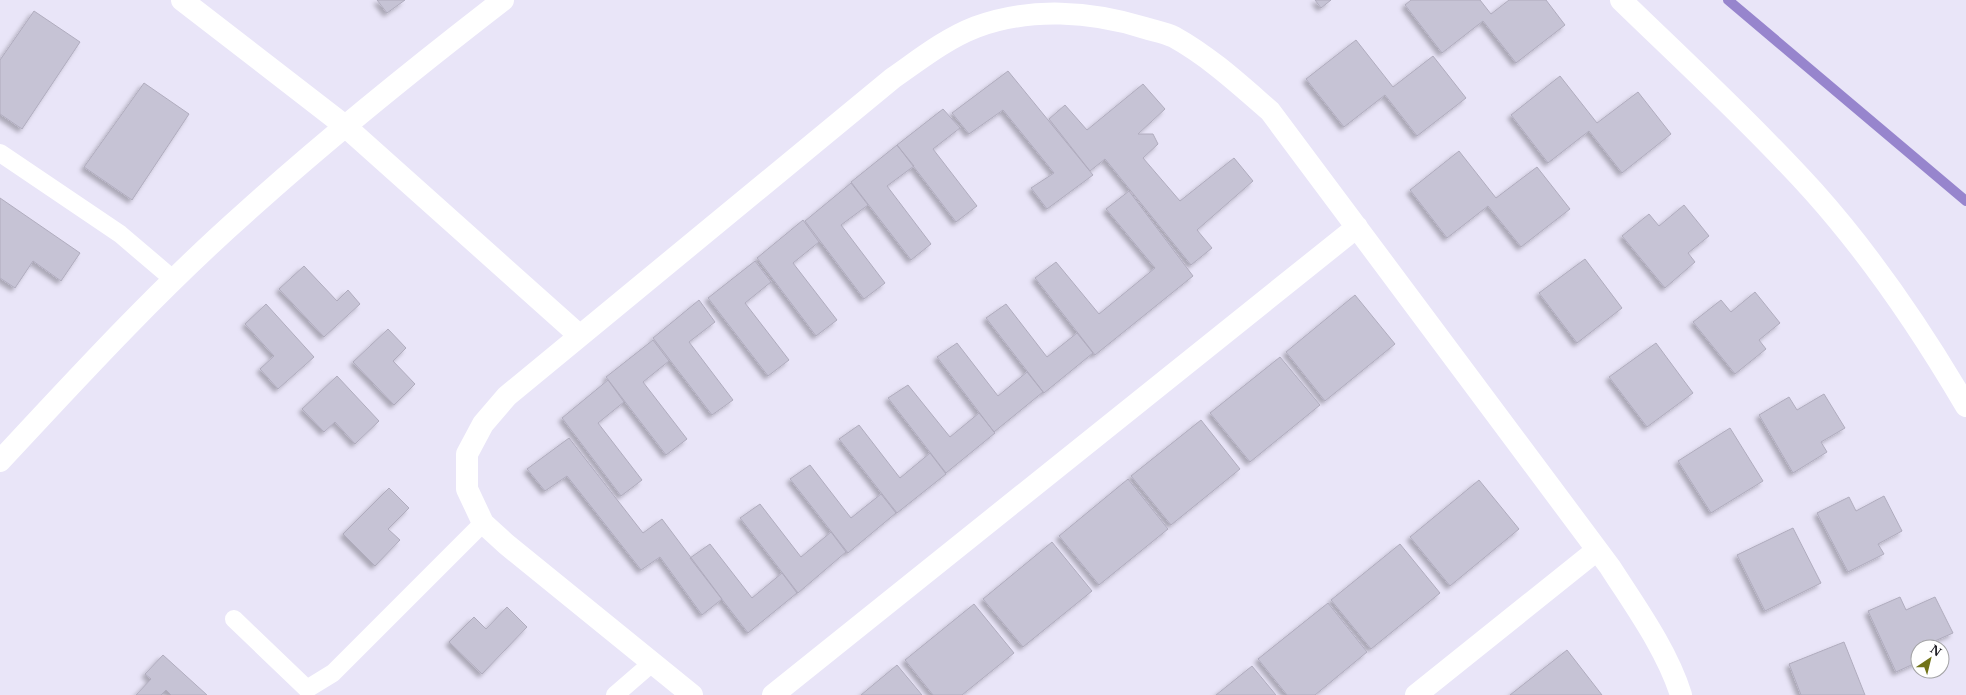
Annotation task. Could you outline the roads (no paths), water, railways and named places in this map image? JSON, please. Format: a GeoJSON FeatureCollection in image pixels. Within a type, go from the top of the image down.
{"type":"FeatureCollection","features":[{"type":"Feature","properties":{"kind":"street"},"geometry":{"type":"LineString","coordinates":[[182,0],[345,126],[580,336]]}},
{"type":"Feature","properties":{"kind":"street"},"geometry":{"type":"LineString","coordinates":[[0,461],[54,403],[174,280],[245,212],[345,126],[503,0]]}},
{"type":"Feature","properties":{"kind":"street"},"geometry":{"type":"LineString","coordinates":[[1621,0],[1772,148],[1815,194],[1872,265],[1918,328],[1966,406]]}},
{"type":"Feature","properties":{"kind":"street"},"geometry":{"type":"LineString","coordinates":[[692,695],[506,544],[483,523],[467,489],[467,454],[483,424],[508,396],[580,336],[899,74],[935,48],[976,27],[1022,15],[1069,13],[1119,20],[1173,36],[1224,71],[1270,112],[1610,567],[1646,623],[1676,680],[1681,695]]}},
{"type":"Feature","properties":{"kind":"street"},"geometry":{"type":"LineString","coordinates":[[773,695],[1357,227]]}},
{"type":"Feature","properties":{"kind":"street"},"geometry":{"type":"LineString","coordinates":[[1416,695],[1597,550]]}},
{"type":"Feature","properties":{"kind":"lane"},"geometry":{"type":"LineString","coordinates":[[0,154],[120,234],[174,280]]}},
{"type":"Feature","properties":{"kind":"lane"},"geometry":{"type":"LineString","coordinates":[[234,619],[307,688],[333,673],[483,523]]}},
{"type":"Feature","properties":{"kind":"lane"},"geometry":{"type":"LineString","coordinates":[[615,695],[652,663]]}},
{"type":"Feature","properties":{"kind":"waterway"},"geometry":{"type":"LineString","coordinates":[[1728,0],[1966,201]]}}]}
